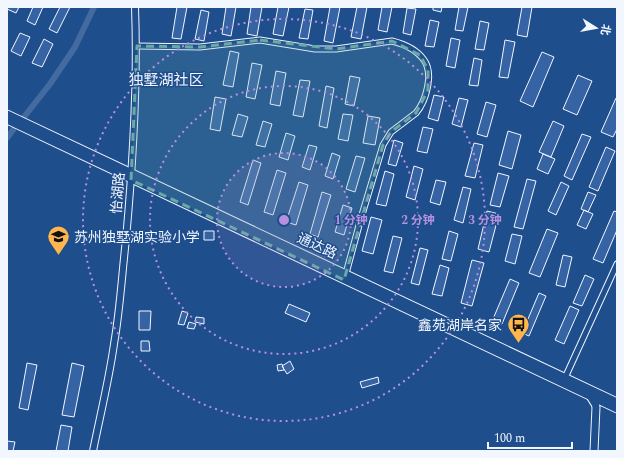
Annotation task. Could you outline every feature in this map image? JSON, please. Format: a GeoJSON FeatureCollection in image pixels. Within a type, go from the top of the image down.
{"type":"FeatureCollection","features":[{"type":"Feature","properties":{"kind":"main road","name":"通达路"},"geometry":{"type":"LineString","coordinates":[[7,114],[132,177]]}},
{"type":"Feature","properties":{"kind":"main road","name":"通达路"},"geometry":{"type":"LineString","coordinates":[[7,120],[132,177],[564,380],[617,402]]}},
{"type":"Feature","properties":{"kind":"main road","name":"通达路"},"geometry":{"type":"LineString","coordinates":[[564,380],[590,396],[617,409]]}},
{"type":"Feature","properties":{"kind":"main road"},"geometry":{"type":"LineString","coordinates":[[590,396],[596,407],[594,451]]}},
{"type":"Feature","properties":{"kind":"street","name":"怡湖路"},"geometry":{"type":"LineString","coordinates":[[93,451],[117,327],[132,177],[137,46],[135,7]]}},
{"type":"Feature","properties":{"kind":"street"},"geometry":{"type":"LineString","coordinates":[[137,46],[200,47],[260,40],[316,49],[336,49],[392,41],[401,43],[420,55],[425,61],[428,70],[428,90],[420,109],[391,132],[383,145],[345,277]]}},
{"type":"Feature","properties":{"kind":"street"},"geometry":{"type":"LineString","coordinates":[[564,380],[617,264]]}},
{"type":"Feature","properties":{"kind":"highlighted area"},"geometry":{"type":"Polygon","coordinates":[[[260,40],[336,49],[392,41],[420,55],[428,70],[428,90],[416,113],[391,132],[383,145],[344,280],[131,180],[137,46],[200,47],[260,40]]]}},
{"type":"Feature","properties":{"kind":"building"},"geometry":{"type":"Polygon","coordinates":[[[7,7],[19,7],[16,13],[7,9],[7,7]]]}},
{"type":"Feature","properties":{"kind":"building"},"geometry":{"type":"Polygon","coordinates":[[[33,7],[43,7],[35,25],[27,21],[33,7]]]}},
{"type":"Feature","properties":{"kind":"building"},"geometry":{"type":"Polygon","coordinates":[[[60,7],[70,7],[57,33],[49,29],[60,7]]]}},
{"type":"Feature","properties":{"kind":"building"},"geometry":{"type":"Polygon","coordinates":[[[177,7],[187,7],[181,39],[172,38],[177,7]]]}},
{"type":"Feature","properties":{"kind":"building"},"geometry":{"type":"Polygon","coordinates":[[[226,7],[236,7],[231,36],[222,34],[226,7]]]}},
{"type":"Feature","properties":{"kind":"building"},"geometry":{"type":"Polygon","coordinates":[[[251,7],[262,7],[257,36],[247,34],[251,7]]]}},
{"type":"Feature","properties":{"kind":"building"},"geometry":{"type":"Polygon","coordinates":[[[278,7],[289,7],[283,36],[273,34],[278,7]]]}},
{"type":"Feature","properties":{"kind":"building"},"geometry":{"type":"Polygon","coordinates":[[[330,7],[340,7],[333,43],[324,41],[330,7]]]}},
{"type":"Feature","properties":{"kind":"building"},"geometry":{"type":"Polygon","coordinates":[[[357,7],[367,7],[361,39],[351,37],[357,7]]]}},
{"type":"Feature","properties":{"kind":"building"},"geometry":{"type":"Polygon","coordinates":[[[382,7],[392,7],[387,32],[378,30],[382,7]]]}},
{"type":"Feature","properties":{"kind":"building"},"geometry":{"type":"Polygon","coordinates":[[[433,7],[442,7],[441,12],[433,10],[433,7]]]}},
{"type":"Feature","properties":{"kind":"building"},"geometry":{"type":"Polygon","coordinates":[[[459,7],[468,7],[463,31],[455,30],[459,7]]]}},
{"type":"Feature","properties":{"kind":"building"},"geometry":{"type":"Polygon","coordinates":[[[522,7],[532,7],[527,37],[517,35],[522,7]]]}},
{"type":"Feature","properties":{"kind":"building"},"geometry":{"type":"Polygon","coordinates":[[[407,8],[416,9],[411,35],[403,33],[407,8]]]}},
{"type":"Feature","properties":{"kind":"building"},"geometry":{"type":"Polygon","coordinates":[[[305,9],[313,10],[308,39],[299,38],[305,9]]]}},
{"type":"Feature","properties":{"kind":"building"},"geometry":{"type":"Polygon","coordinates":[[[201,10],[209,12],[204,41],[195,39],[201,10]]]}},
{"type":"Feature","properties":{"kind":"building"},"geometry":{"type":"Polygon","coordinates":[[[430,20],[439,22],[434,47],[425,46],[430,20]]]}},
{"type":"Feature","properties":{"kind":"building"},"geometry":{"type":"Polygon","coordinates":[[[480,21],[489,23],[484,50],[475,49],[480,21]]]}},
{"type":"Feature","properties":{"kind":"building"},"geometry":{"type":"Polygon","coordinates":[[[20,33],[30,37],[21,56],[11,51],[20,33]]]}},
{"type":"Feature","properties":{"kind":"building"},"geometry":{"type":"Polygon","coordinates":[[[451,38],[460,40],[455,68],[446,66],[451,38]]]}},
{"type":"Feature","properties":{"kind":"building"},"geometry":{"type":"Polygon","coordinates":[[[44,39],[53,44],[42,67],[32,63],[44,39]]]}},
{"type":"Feature","properties":{"kind":"building"},"geometry":{"type":"Polygon","coordinates":[[[505,40],[515,42],[508,78],[499,77],[505,40]]]}},
{"type":"Feature","properties":{"kind":"building"},"geometry":{"type":"Polygon","coordinates":[[[230,51],[239,53],[233,87],[223,85],[230,51]]]}},
{"type":"Feature","properties":{"kind":"building"},"geometry":{"type":"Polygon","coordinates":[[[542,52],[554,57],[533,107],[520,101],[542,52]]]}},
{"type":"Feature","properties":{"kind":"building"},"geometry":{"type":"Polygon","coordinates":[[[474,58],[482,60],[478,86],[469,85],[474,58]]]}},
{"type":"Feature","properties":{"kind":"building"},"geometry":{"type":"Polygon","coordinates":[[[252,63],[262,65],[255,99],[246,97],[252,63]]]}},
{"type":"Feature","properties":{"kind":"building"},"geometry":{"type":"Polygon","coordinates":[[[276,71],[286,73],[280,106],[270,104],[276,71]]]}},
{"type":"Feature","properties":{"kind":"building"},"geometry":{"type":"Polygon","coordinates":[[[578,75],[592,81],[577,115],[563,109],[578,75]]]}},
{"type":"Feature","properties":{"kind":"building"},"geometry":{"type":"Polygon","coordinates":[[[350,76],[360,78],[354,106],[345,104],[350,76]]]}},
{"type":"Feature","properties":{"kind":"building"},"geometry":{"type":"Polygon","coordinates":[[[300,80],[310,81],[303,117],[293,115],[300,80]]]}},
{"type":"Feature","properties":{"kind":"building"},"geometry":{"type":"Polygon","coordinates":[[[326,86],[334,88],[327,128],[319,126],[326,86]]]}},
{"type":"Feature","properties":{"kind":"building"},"geometry":{"type":"Polygon","coordinates":[[[434,95],[444,97],[438,121],[428,118],[434,95]]]}},
{"type":"Feature","properties":{"kind":"building"},"geometry":{"type":"Polygon","coordinates":[[[215,97],[226,99],[220,131],[210,129],[215,97]]]}},
{"type":"Feature","properties":{"kind":"building"},"geometry":{"type":"Polygon","coordinates":[[[459,98],[468,100],[461,127],[452,124],[459,98]]]}},
{"type":"Feature","properties":{"kind":"building"},"geometry":{"type":"Polygon","coordinates":[[[616,98],[617,129],[613,137],[601,132],[616,98]]]}},
{"type":"Feature","properties":{"kind":"building"},"geometry":{"type":"Polygon","coordinates":[[[486,102],[496,105],[487,137],[477,134],[486,102]]]}},
{"type":"Feature","properties":{"kind":"building"},"geometry":{"type":"Polygon","coordinates":[[[238,114],[248,117],[242,137],[232,135],[238,114]]]}},
{"type":"Feature","properties":{"kind":"building"},"geometry":{"type":"Polygon","coordinates":[[[343,114],[353,115],[348,141],[338,139],[343,114]]]}},
{"type":"Feature","properties":{"kind":"building"},"geometry":{"type":"Polygon","coordinates":[[[368,116],[380,118],[375,145],[363,143],[368,116]]]}},
{"type":"Feature","properties":{"kind":"building"},"geometry":{"type":"Polygon","coordinates":[[[263,121],[272,124],[265,147],[256,145],[263,121]]]}},
{"type":"Feature","properties":{"kind":"building"},"geometry":{"type":"Polygon","coordinates":[[[553,121],[564,126],[551,157],[539,152],[553,121]]]}},
{"type":"Feature","properties":{"kind":"building"},"geometry":{"type":"Polygon","coordinates":[[[423,127],[433,129],[427,153],[417,151],[423,127]]]}},
{"type":"Feature","properties":{"kind":"building"},"geometry":{"type":"Polygon","coordinates":[[[508,131],[521,135],[512,169],[499,165],[508,131]]]}},
{"type":"Feature","properties":{"kind":"building"},"geometry":{"type":"Polygon","coordinates":[[[286,133],[295,136],[288,160],[279,157],[286,133]]]}},
{"type":"Feature","properties":{"kind":"building"},"geometry":{"type":"Polygon","coordinates":[[[582,134],[591,137],[572,180],[564,176],[582,134]]]}},
{"type":"Feature","properties":{"kind":"building"},"geometry":{"type":"Polygon","coordinates":[[[394,140],[403,143],[396,166],[388,164],[394,140]]]}},
{"type":"Feature","properties":{"kind":"building"},"geometry":{"type":"Polygon","coordinates":[[[474,143],[483,145],[475,178],[465,176],[474,143]]]}},
{"type":"Feature","properties":{"kind":"building"},"geometry":{"type":"Polygon","coordinates":[[[309,145],[317,147],[310,170],[302,167],[309,145]]]}},
{"type":"Feature","properties":{"kind":"building"},"geometry":{"type":"Polygon","coordinates":[[[606,147],[615,151],[598,191],[589,187],[606,147]]]}},
{"type":"Feature","properties":{"kind":"building"},"geometry":{"type":"Polygon","coordinates":[[[332,153],[340,156],[333,179],[325,176],[332,153]]]}},
{"type":"Feature","properties":{"kind":"building"},"geometry":{"type":"Polygon","coordinates":[[[543,154],[555,159],[548,174],[537,169],[543,154]]]}},
{"type":"Feature","properties":{"kind":"building"},"geometry":{"type":"Polygon","coordinates":[[[356,156],[365,158],[355,192],[346,189],[356,156]]]}},
{"type":"Feature","properties":{"kind":"building"},"geometry":{"type":"Polygon","coordinates":[[[253,160],[261,163],[248,205],[240,202],[253,160]]]}},
{"type":"Feature","properties":{"kind":"building"},"geometry":{"type":"Polygon","coordinates":[[[414,166],[423,169],[415,200],[406,197],[414,166]]]}},
{"type":"Feature","properties":{"kind":"building"},"geometry":{"type":"Polygon","coordinates":[[[277,170],[286,173],[273,215],[264,212],[277,170]]]}},
{"type":"Feature","properties":{"kind":"building"},"geometry":{"type":"Polygon","coordinates":[[[385,171],[394,174],[386,206],[376,204],[385,171]]]}},
{"type":"Feature","properties":{"kind":"building"},"geometry":{"type":"Polygon","coordinates":[[[498,173],[509,176],[500,207],[490,205],[498,173]]]}},
{"type":"Feature","properties":{"kind":"building"},"geometry":{"type":"Polygon","coordinates":[[[527,179],[536,181],[523,229],[514,227],[527,179]]]}},
{"type":"Feature","properties":{"kind":"building"},"geometry":{"type":"Polygon","coordinates":[[[436,180],[446,182],[440,205],[430,202],[436,180]]]}},
{"type":"Feature","properties":{"kind":"building"},"geometry":{"type":"Polygon","coordinates":[[[299,182],[308,185],[296,225],[286,222],[299,182]]]}},
{"type":"Feature","properties":{"kind":"building"},"geometry":{"type":"Polygon","coordinates":[[[561,182],[569,186],[556,215],[548,211],[561,182]]]}},
{"type":"Feature","properties":{"kind":"building"},"geometry":{"type":"Polygon","coordinates":[[[463,187],[471,189],[463,223],[454,220],[463,187]]]}},
{"type":"Feature","properties":{"kind":"building"},"geometry":{"type":"Polygon","coordinates":[[[322,192],[331,195],[318,237],[310,234],[322,192]]]}},
{"type":"Feature","properties":{"kind":"building"},"geometry":{"type":"Polygon","coordinates":[[[588,192],[596,195],[588,212],[581,209],[588,192]]]}},
{"type":"Feature","properties":{"kind":"building"},"geometry":{"type":"Polygon","coordinates":[[[343,205],[352,208],[344,235],[335,232],[343,205]]]}},
{"type":"Feature","properties":{"kind":"building"},"geometry":{"type":"Polygon","coordinates":[[[584,210],[593,214],[586,229],[577,225],[584,210]]]}},
{"type":"Feature","properties":{"kind":"building"},"geometry":{"type":"Polygon","coordinates":[[[487,211],[499,214],[489,252],[478,249],[487,211]]]}},
{"type":"Feature","properties":{"kind":"building"},"geometry":{"type":"Polygon","coordinates":[[[614,211],[617,212],[617,230],[603,263],[593,259],[614,211]]]}},
{"type":"Feature","properties":{"kind":"building"},"geometry":{"type":"Polygon","coordinates":[[[371,217],[382,220],[373,254],[362,251],[371,217]]]}},
{"type":"Feature","properties":{"kind":"building"},"geometry":{"type":"Polygon","coordinates":[[[547,229],[558,233],[540,277],[529,273],[547,229]]]}},
{"type":"Feature","properties":{"kind":"building"},"geometry":{"type":"Polygon","coordinates":[[[204,231],[214,231],[214,240],[204,240],[204,231]]]}},
{"type":"Feature","properties":{"kind":"building"},"geometry":{"type":"Polygon","coordinates":[[[449,231],[458,234],[451,261],[442,259],[449,231]]]}},
{"type":"Feature","properties":{"kind":"building"},"geometry":{"type":"Polygon","coordinates":[[[512,234],[522,236],[515,264],[505,261],[512,234]]]}},
{"type":"Feature","properties":{"kind":"building"},"geometry":{"type":"Polygon","coordinates":[[[393,236],[402,238],[393,273],[384,271],[393,236]]]}},
{"type":"Feature","properties":{"kind":"building"},"geometry":{"type":"Polygon","coordinates":[[[420,248],[428,250],[419,285],[411,283],[420,248]]]}},
{"type":"Feature","properties":{"kind":"building"},"geometry":{"type":"Polygon","coordinates":[[[563,255],[572,257],[565,287],[556,285],[563,255]]]}},
{"type":"Feature","properties":{"kind":"building"},"geometry":{"type":"Polygon","coordinates":[[[472,260],[484,263],[472,306],[461,303],[472,260]]]}},
{"type":"Feature","properties":{"kind":"building"},"geometry":{"type":"Polygon","coordinates":[[[440,265],[449,268],[442,296],[432,294],[440,265]]]}},
{"type":"Feature","properties":{"kind":"building"},"geometry":{"type":"Polygon","coordinates":[[[585,275],[594,279],[582,306],[573,303],[585,275]]]}},
{"type":"Feature","properties":{"kind":"building"},"geometry":{"type":"Polygon","coordinates":[[[510,279],[519,283],[502,324],[493,319],[510,279]]]}},
{"type":"Feature","properties":{"kind":"building"},"geometry":{"type":"Polygon","coordinates":[[[539,293],[546,296],[529,336],[522,333],[539,293]]]}},
{"type":"Feature","properties":{"kind":"building"},"geometry":{"type":"Polygon","coordinates":[[[289,304],[310,313],[306,322],[285,313],[289,304]]]}},
{"type":"Feature","properties":{"kind":"building"},"geometry":{"type":"Polygon","coordinates":[[[570,306],[579,310],[564,344],[555,340],[570,306]]]}},
{"type":"Feature","properties":{"kind":"building"},"geometry":{"type":"Polygon","coordinates":[[[139,311],[151,311],[150,330],[139,330],[139,311]]]}},
{"type":"Feature","properties":{"kind":"building"},"geometry":{"type":"Polygon","coordinates":[[[182,311],[188,313],[184,325],[178,324],[182,311]]]}},
{"type":"Feature","properties":{"kind":"building"},"geometry":{"type":"Polygon","coordinates":[[[196,317],[204,318],[204,324],[195,322],[196,317]]]}},
{"type":"Feature","properties":{"kind":"building"},"geometry":{"type":"Polygon","coordinates":[[[189,322],[196,324],[194,329],[187,328],[189,322]]]}},
{"type":"Feature","properties":{"kind":"building"},"geometry":{"type":"Polygon","coordinates":[[[141,341],[149,341],[150,351],[141,351],[141,341]]]}},
{"type":"Feature","properties":{"kind":"building"},"geometry":{"type":"Polygon","coordinates":[[[290,361],[294,369],[287,374],[282,366],[290,361]]]}},
{"type":"Feature","properties":{"kind":"building"},"geometry":{"type":"Polygon","coordinates":[[[27,363],[37,365],[28,410],[19,408],[27,363]]]}},
{"type":"Feature","properties":{"kind":"building"},"geometry":{"type":"Polygon","coordinates":[[[72,363],[84,366],[74,417],[62,415],[72,363]]]}},
{"type":"Feature","properties":{"kind":"building"},"geometry":{"type":"Polygon","coordinates":[[[282,364],[284,370],[278,371],[277,365],[282,364]]]}},
{"type":"Feature","properties":{"kind":"building"},"geometry":{"type":"Polygon","coordinates":[[[378,377],[379,383],[362,388],[360,382],[378,377]]]}},
{"type":"Feature","properties":{"kind":"building"},"geometry":{"type":"Polygon","coordinates":[[[61,425],[72,427],[68,451],[56,451],[61,425]]]}},
{"type":"Feature","properties":{"kind":"building"},"geometry":{"type":"Polygon","coordinates":[[[7,441],[15,442],[13,451],[7,451],[7,441]]]}},
{"type":"Feature","properties":{"kind":"waterway"},"geometry":{"type":"LineString","coordinates":[[24,117],[50,84],[75,47],[94,7]]}},
{"type":"Feature","properties":{"kind":"waterway"},"geometry":{"type":"LineString","coordinates":[[7,138],[13,130]]}},
{"type":"Feature","properties":{"kind":"place","name":"苏州独墅湖实验小学"},"geometry":{"type":"Point","coordinates":[58,256]}},
{"type":"Feature","properties":{"kind":"place","name":"鑫苑湖岸名家"},"geometry":{"type":"Point","coordinates":[518,344]}},
{"type":"Feature","properties":{"kind":"district","name":"独墅湖社区"},"geometry":{"type":"Point","coordinates":[166,80]}}]}
